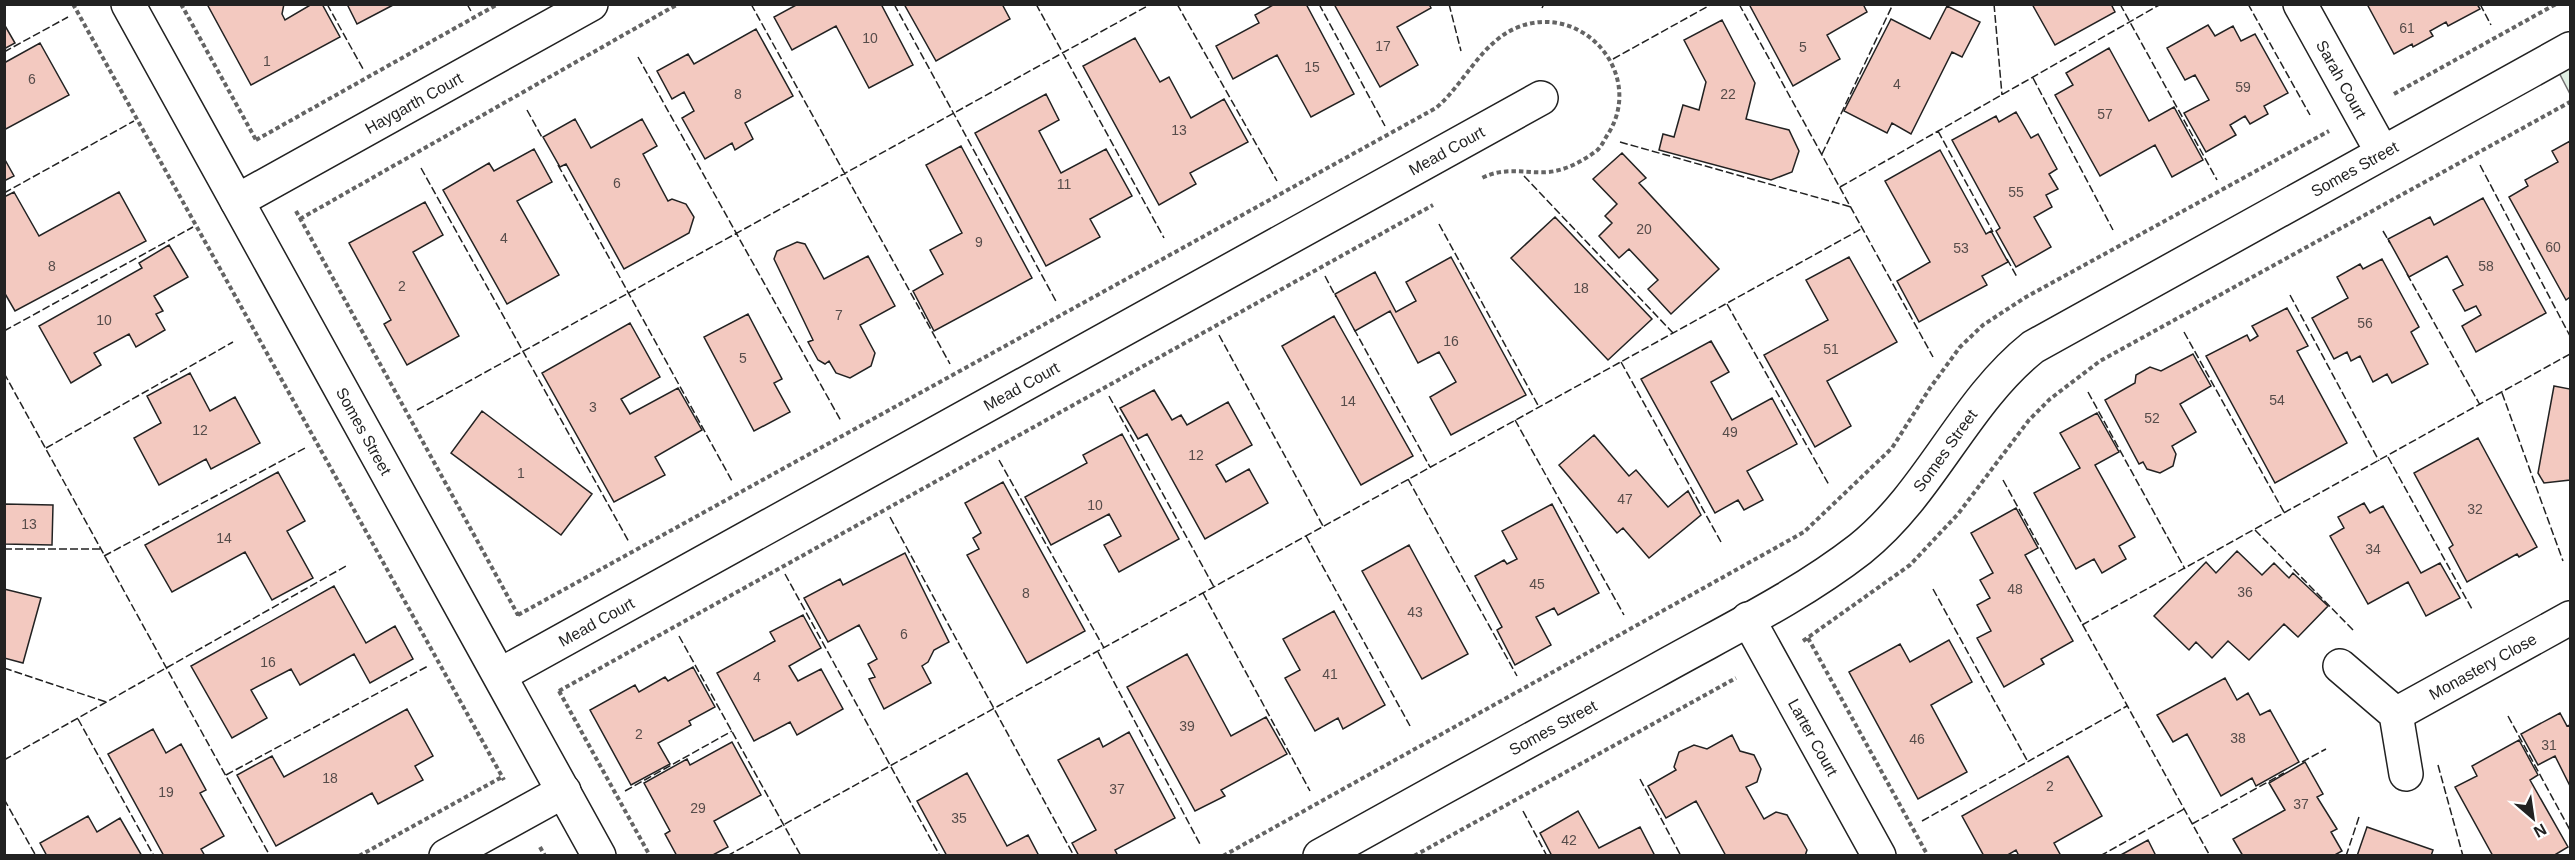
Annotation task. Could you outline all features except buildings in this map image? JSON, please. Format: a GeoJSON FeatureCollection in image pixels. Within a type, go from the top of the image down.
{"type":"FeatureCollection","features":[{"type":"Feature","properties":{"kind":"street","name":"Somes Street"},"geometry":{"type":"LineString","coordinates":[[128,4],[599,855]]}},
{"type":"Feature","properties":{"kind":"street","name":"Haygarth Court"},"geometry":{"type":"LineString","coordinates":[[237,201],[591,4]]}},
{"type":"Feature","properties":{"kind":"street","name":"Sarah Court"},"geometry":{"type":"LineString","coordinates":[[2300,4],[2382,152]]}},
{"type":"Feature","properties":{"kind":"street","name":"Somes Street"},"geometry":{"type":"LineString","coordinates":[[1320,855],[1748,619],[1837,566],[1887,524],[1912,498],[2007,369],[2034,347],[2571,49]]}},
{"type":"Feature","properties":{"kind":"street","name":"Mead Court"},"geometry":{"type":"LineString","coordinates":[[500,675],[1541,98]]}},
{"type":"Feature","properties":{"kind":"street","name":"Monastery Close"},"geometry":{"type":"LineString","coordinates":[[2396,714],[2571,618]]}},
{"type":"Feature","properties":{"kind":"street","name":"Larter Court"},"geometry":{"type":"LineString","coordinates":[[1748,619],[1880,855]]}},
{"type":"Feature","properties":{"kind":"street"},"geometry":{"type":"LineString","coordinates":[[2340,666],[2396,714],[2406,774]]}},
{"type":"Feature","properties":{"kind":"street"},"geometry":{"type":"LineString","coordinates":[[446,855],[564,791]]}},
{"type":"Feature","properties":{"kind":"path"},"geometry":{"type":"LineString","coordinates":[[73,4],[507,786]]}},
{"type":"Feature","properties":{"kind":"path"},"geometry":{"type":"LineString","coordinates":[[181,4],[260,147]]}},
{"type":"Feature","properties":{"kind":"path"},"geometry":{"type":"LineString","coordinates":[[256,140],[498,4]]}},
{"type":"Feature","properties":{"kind":"path"},"geometry":{"type":"LineString","coordinates":[[300,219],[678,4]]}},
{"type":"Feature","properties":{"kind":"path"},"geometry":{"type":"LineString","coordinates":[[2393,95],[2556,4]]}},
{"type":"Feature","properties":{"kind":"path"},"geometry":{"type":"LineString","coordinates":[[1800,643],[1910,565],[1958,514],[2029,420],[2050,399],[2100,361],[2571,102]]}},
{"type":"Feature","properties":{"kind":"path"},"geometry":{"type":"LineString","coordinates":[[1223,855],[1804,532],[1892,448],[1960,347],[1983,325],[2026,297],[2331,130]]}},
{"type":"Feature","properties":{"kind":"path"},"geometry":{"type":"LineString","coordinates":[[293,205],[522,623]]}},
{"type":"Feature","properties":{"kind":"path"},"geometry":{"type":"LineString","coordinates":[[1808,638],[1928,855]]}},
{"type":"Feature","properties":{"kind":"path"},"geometry":{"type":"LineString","coordinates":[[1414,855],[1743,675]]}},
{"type":"Feature","properties":{"kind":"path"},"geometry":{"type":"LineString","coordinates":[[554,683],[650,855]]}},
{"type":"Feature","properties":{"kind":"path"},"geometry":{"type":"LineString","coordinates":[[359,855],[502,777]]}},
{"type":"Feature","properties":{"kind":"path"},"geometry":{"type":"LineString","coordinates":[[536,855],[543,852]]}},
{"type":"Feature","properties":{"kind":"green space"},"geometry":{"type":"Polygon","coordinates":[[[2570,49],[2570,94],[2552,59],[2570,49]]]}},
{"type":"Feature","properties":{"kind":"fence"},"geometry":{"type":"LineString","coordinates":[[327,4],[363,69]]}},
{"type":"Feature","properties":{"kind":"fence"},"geometry":{"type":"LineString","coordinates":[[467,4],[472,13]]}},
{"type":"Feature","properties":{"kind":"fence"},"geometry":{"type":"LineString","coordinates":[[751,4],[950,364]]}},
{"type":"Feature","properties":{"kind":"fence"},"geometry":{"type":"LineString","coordinates":[[894,4],[1057,303]]}},
{"type":"Feature","properties":{"kind":"fence"},"geometry":{"type":"LineString","coordinates":[[1036,4],[1164,238]]}},
{"type":"Feature","properties":{"kind":"fence"},"geometry":{"type":"LineString","coordinates":[[417,410],[1151,4]]}},
{"type":"Feature","properties":{"kind":"fence"},"geometry":{"type":"LineString","coordinates":[[1177,4],[1277,181]]}},
{"type":"Feature","properties":{"kind":"fence"},"geometry":{"type":"LineString","coordinates":[[1319,4],[1385,126]]}},
{"type":"Feature","properties":{"kind":"fence"},"geometry":{"type":"LineString","coordinates":[[1449,4],[1461,51]]}},
{"type":"Feature","properties":{"kind":"fence"},"geometry":{"type":"LineString","coordinates":[[1542,8],[1544,4]]}},
{"type":"Feature","properties":{"kind":"fence"},"geometry":{"type":"LineString","coordinates":[[1613,59],[1712,4]]}},
{"type":"Feature","properties":{"kind":"fence"},"geometry":{"type":"LineString","coordinates":[[1739,4],[1933,357]]}},
{"type":"Feature","properties":{"kind":"fence"},"geometry":{"type":"LineString","coordinates":[[1822,154],[1893,4]]}},
{"type":"Feature","properties":{"kind":"fence"},"geometry":{"type":"LineString","coordinates":[[1994,4],[2002,95]]}},
{"type":"Feature","properties":{"kind":"fence"},"geometry":{"type":"LineString","coordinates":[[2120,4],[2217,180]]}},
{"type":"Feature","properties":{"kind":"fence"},"geometry":{"type":"LineString","coordinates":[[1840,187],[2161,4]]}},
{"type":"Feature","properties":{"kind":"fence"},"geometry":{"type":"LineString","coordinates":[[2248,4],[2310,115]]}},
{"type":"Feature","properties":{"kind":"fence"},"geometry":{"type":"LineString","coordinates":[[2480,4],[2491,25]]}},
{"type":"Feature","properties":{"kind":"fence"},"geometry":{"type":"LineString","coordinates":[[4,52],[68,17]]}},
{"type":"Feature","properties":{"kind":"fence"},"geometry":{"type":"LineString","coordinates":[[638,57],[841,421]]}},
{"type":"Feature","properties":{"kind":"fence"},"geometry":{"type":"LineString","coordinates":[[2033,78],[2113,230]]}},
{"type":"Feature","properties":{"kind":"fence"},"geometry":{"type":"LineString","coordinates":[[527,110],[543,139]]}},
{"type":"Feature","properties":{"kind":"fence"},"geometry":{"type":"LineString","coordinates":[[4,193],[134,121]]}},
{"type":"Feature","properties":{"kind":"fence"},"geometry":{"type":"LineString","coordinates":[[1938,131],[1993,232]]}},
{"type":"Feature","properties":{"kind":"fence"},"geometry":{"type":"LineString","coordinates":[[1620,142],[1851,207]]}},
{"type":"Feature","properties":{"kind":"fence"},"geometry":{"type":"LineString","coordinates":[[558,165],[732,481]]}},
{"type":"Feature","properties":{"kind":"fence"},"geometry":{"type":"LineString","coordinates":[[2480,165],[2570,336]]}},
{"type":"Feature","properties":{"kind":"fence"},"geometry":{"type":"LineString","coordinates":[[421,168],[629,542]]}},
{"type":"Feature","properties":{"kind":"fence"},"geometry":{"type":"LineString","coordinates":[[1524,176],[1673,333]]}},
{"type":"Feature","properties":{"kind":"fence"},"geometry":{"type":"LineString","coordinates":[[1439,224],[1539,407]]}},
{"type":"Feature","properties":{"kind":"fence"},"geometry":{"type":"LineString","coordinates":[[4,331],[193,227]]}},
{"type":"Feature","properties":{"kind":"fence"},"geometry":{"type":"LineString","coordinates":[[727,856],[1863,228]]}},
{"type":"Feature","properties":{"kind":"fence"},"geometry":{"type":"LineString","coordinates":[[2383,231],[2390,243]]}},
{"type":"Feature","properties":{"kind":"fence"},"geometry":{"type":"LineString","coordinates":[[2007,259],[2017,277]]}},
{"type":"Feature","properties":{"kind":"fence"},"geometry":{"type":"LineString","coordinates":[[2407,274],[2480,405]]}},
{"type":"Feature","properties":{"kind":"fence"},"geometry":{"type":"LineString","coordinates":[[1325,276],[1336,297]]}},
{"type":"Feature","properties":{"kind":"fence"},"geometry":{"type":"LineString","coordinates":[[2290,295],[2379,461]]}},
{"type":"Feature","properties":{"kind":"fence"},"geometry":{"type":"LineString","coordinates":[[1727,304],[1829,485]]}},
{"type":"Feature","properties":{"kind":"fence"},"geometry":{"type":"LineString","coordinates":[[1354,329],[1430,467]]}},
{"type":"Feature","properties":{"kind":"fence"},"geometry":{"type":"LineString","coordinates":[[2184,332],[2285,514]]}},
{"type":"Feature","properties":{"kind":"fence"},"geometry":{"type":"LineString","coordinates":[[1219,335],[1323,526]]}},
{"type":"Feature","properties":{"kind":"fence"},"geometry":{"type":"LineString","coordinates":[[46,448],[233,342]]}},
{"type":"Feature","properties":{"kind":"fence"},"geometry":{"type":"LineString","coordinates":[[2082,625],[2570,354]]}},
{"type":"Feature","properties":{"kind":"fence"},"geometry":{"type":"LineString","coordinates":[[1621,362],[1721,542]]}},
{"type":"Feature","properties":{"kind":"fence"},"geometry":{"type":"LineString","coordinates":[[4,373],[270,856]]}},
{"type":"Feature","properties":{"kind":"fence"},"geometry":{"type":"LineString","coordinates":[[2088,392],[2185,569]]}},
{"type":"Feature","properties":{"kind":"fence"},"geometry":{"type":"LineString","coordinates":[[2502,393],[2563,561]]}},
{"type":"Feature","properties":{"kind":"fence"},"geometry":{"type":"LineString","coordinates":[[1109,396],[1214,587]]}},
{"type":"Feature","properties":{"kind":"fence"},"geometry":{"type":"LineString","coordinates":[[1515,420],[1624,615]]}},
{"type":"Feature","properties":{"kind":"fence"},"geometry":{"type":"LineString","coordinates":[[104,556],[307,447]]}},
{"type":"Feature","properties":{"kind":"fence"},"geometry":{"type":"LineString","coordinates":[[2388,457],[2473,611]]}},
{"type":"Feature","properties":{"kind":"fence"},"geometry":{"type":"LineString","coordinates":[[999,460],[1104,648]]}},
{"type":"Feature","properties":{"kind":"fence"},"geometry":{"type":"LineString","coordinates":[[1408,479],[1517,676]]}},
{"type":"Feature","properties":{"kind":"fence"},"geometry":{"type":"LineString","coordinates":[[2003,480],[2210,856]]}},
{"type":"Feature","properties":{"kind":"fence"},"geometry":{"type":"LineString","coordinates":[[890,517],[1074,856]]}},
{"type":"Feature","properties":{"kind":"fence"},"geometry":{"type":"LineString","coordinates":[[2255,530],[2355,632]]}},
{"type":"Feature","properties":{"kind":"fence"},"geometry":{"type":"LineString","coordinates":[[1306,536],[1410,726]]}},
{"type":"Feature","properties":{"kind":"fence"},"geometry":{"type":"LineString","coordinates":[[4,549],[100,549]]}},
{"type":"Feature","properties":{"kind":"fence"},"geometry":{"type":"LineString","coordinates":[[4,760],[346,566]]}},
{"type":"Feature","properties":{"kind":"fence"},"geometry":{"type":"LineString","coordinates":[[785,574],[940,856]]}},
{"type":"Feature","properties":{"kind":"fence"},"geometry":{"type":"LineString","coordinates":[[1933,589],[2028,762]]}},
{"type":"Feature","properties":{"kind":"fence"},"geometry":{"type":"LineString","coordinates":[[1203,593],[1310,791]]}},
{"type":"Feature","properties":{"kind":"fence"},"geometry":{"type":"LineString","coordinates":[[679,636],[801,856]]}},
{"type":"Feature","properties":{"kind":"fence"},"geometry":{"type":"LineString","coordinates":[[1098,652],[1201,846]]}},
{"type":"Feature","properties":{"kind":"fence"},"geometry":{"type":"LineString","coordinates":[[226,775],[428,666]]}},
{"type":"Feature","properties":{"kind":"fence"},"geometry":{"type":"LineString","coordinates":[[4,668],[106,702]]}},
{"type":"Feature","properties":{"kind":"fence"},"geometry":{"type":"LineString","coordinates":[[1922,821],[2127,706]]}},
{"type":"Feature","properties":{"kind":"fence"},"geometry":{"type":"LineString","coordinates":[[2508,716],[2570,830]]}},
{"type":"Feature","properties":{"kind":"fence"},"geometry":{"type":"LineString","coordinates":[[78,719],[154,856]]}},
{"type":"Feature","properties":{"kind":"fence"},"geometry":{"type":"LineString","coordinates":[[625,791],[732,731]]}},
{"type":"Feature","properties":{"kind":"fence"},"geometry":{"type":"LineString","coordinates":[[2302,762],[2326,749]]}},
{"type":"Feature","properties":{"kind":"fence"},"geometry":{"type":"LineString","coordinates":[[2438,765],[2463,856]]}},
{"type":"Feature","properties":{"kind":"fence"},"geometry":{"type":"LineString","coordinates":[[2192,824],[2284,773]]}},
{"type":"Feature","properties":{"kind":"fence"},"geometry":{"type":"LineString","coordinates":[[1640,779],[1681,856]]}},
{"type":"Feature","properties":{"kind":"fence"},"geometry":{"type":"LineString","coordinates":[[4,799],[36,856]]}},
{"type":"Feature","properties":{"kind":"fence"},"geometry":{"type":"LineString","coordinates":[[2100,856],[2184,809]]}},
{"type":"Feature","properties":{"kind":"fence"},"geometry":{"type":"LineString","coordinates":[[1523,811],[1547,856]]}},
{"type":"Feature","properties":{"kind":"fence"},"geometry":{"type":"LineString","coordinates":[[2346,856],[2359,817]]}}]}
